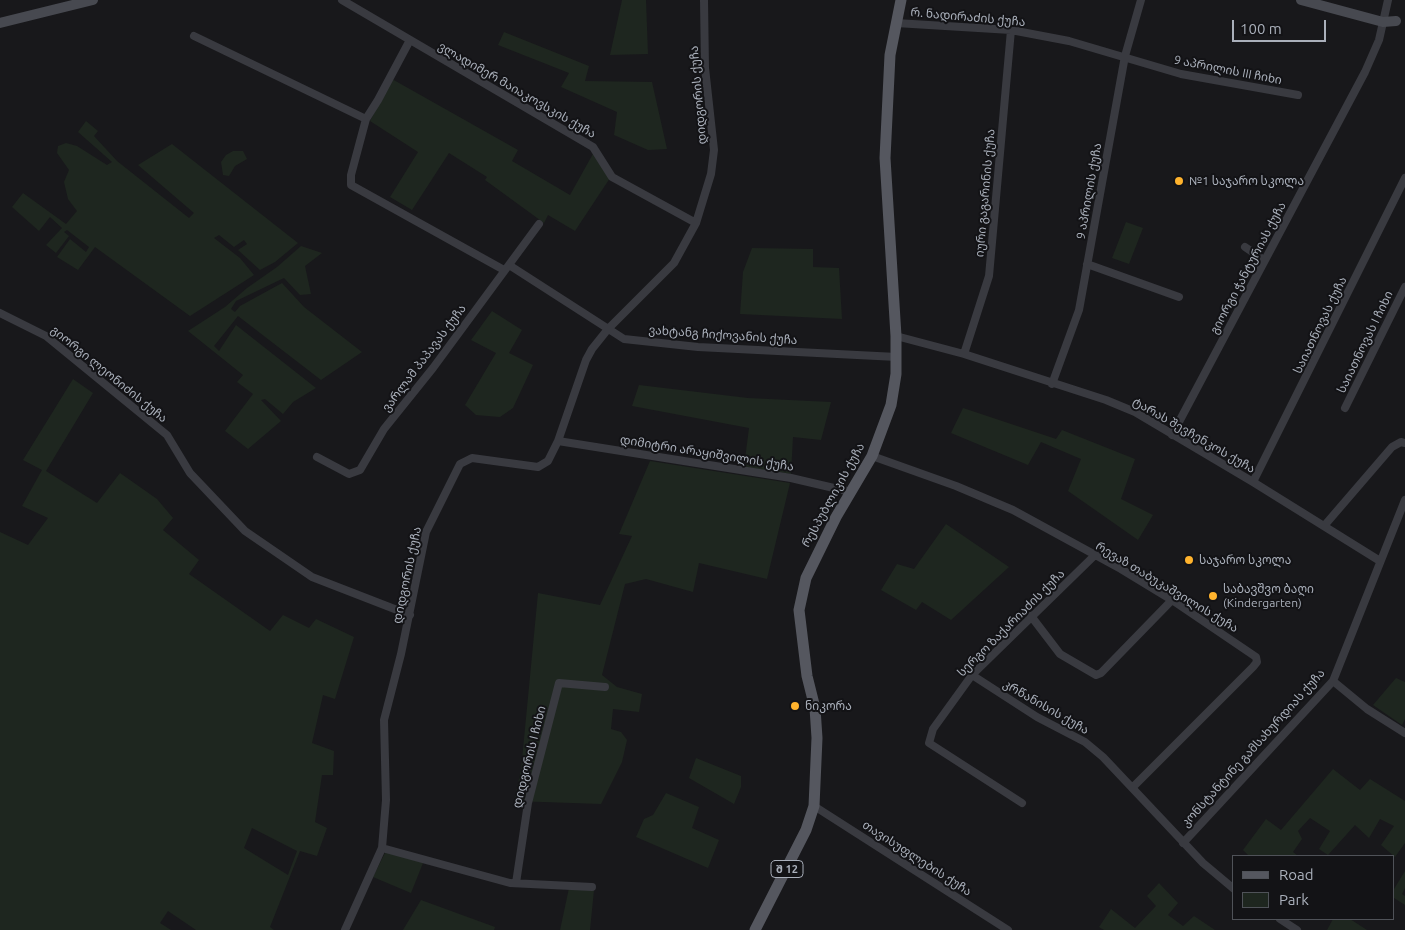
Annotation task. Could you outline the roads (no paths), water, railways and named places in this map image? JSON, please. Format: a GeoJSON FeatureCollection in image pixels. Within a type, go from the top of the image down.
{"type":"FeatureCollection","features":[{"type":"Feature","properties":{"kind":"main road","name":"რესპუბლიკის ქუჩა"},"geometry":{"type":"LineString","coordinates":[[755,930],[806,830],[814,806],[817,738],[815,708],[807,676],[799,610],[806,578],[812,562],[872,456],[890,404],[897,357],[885,158],[889,64],[901,0]]}},
{"type":"Feature","properties":{"kind":"street"},"geometry":{"type":"LineString","coordinates":[[0,23],[93,0]]}},
{"type":"Feature","properties":{"kind":"street","name":"ვლადიმერ მაიაკოვსკის ქუჩა"},"geometry":{"type":"LineString","coordinates":[[342,0],[593,147],[612,177],[696,223]]}},
{"type":"Feature","properties":{"kind":"street","name":"დიდგორის ქუჩა"},"geometry":{"type":"LineString","coordinates":[[345,930],[382,848],[386,800],[384,720],[410,615],[426,532],[460,464],[472,458],[538,466],[548,461],[558,441],[586,360],[608,329],[674,263],[696,223],[711,174],[714,150],[705,68],[704,0]]}},
{"type":"Feature","properties":{"kind":"street","name":"9 აპრილის ქუჩა"},"geometry":{"type":"LineString","coordinates":[[1052,384],[1079,310],[1125,56],[1141,0]]}},
{"type":"Feature","properties":{"kind":"street"},"geometry":{"type":"LineString","coordinates":[[1301,0],[1400,22]]}},
{"type":"Feature","properties":{"kind":"street"},"geometry":{"type":"LineString","coordinates":[[1326,0],[1384,19]]}},
{"type":"Feature","properties":{"kind":"street","name":"გიორგი ჭანტურიას ქუჩა"},"geometry":{"type":"LineString","coordinates":[[1172,435],[1365,72],[1379,40],[1388,0]]}},
{"type":"Feature","properties":{"kind":"street","name":"რ. ნადირაძის ქუჩა"},"geometry":{"type":"LineString","coordinates":[[896,23],[1011,30],[1069,41],[1125,56]]}},
{"type":"Feature","properties":{"kind":"street","name":"იური გაგარინის ქუჩა"},"geometry":{"type":"LineString","coordinates":[[964,354],[989,276],[1011,30]]}},
{"type":"Feature","properties":{"kind":"street"},"geometry":{"type":"LineString","coordinates":[[194,36],[366,119],[410,40]]}},
{"type":"Feature","properties":{"kind":"street","name":"9 აპრილის III ჩიხი"},"geometry":{"type":"LineString","coordinates":[[1125,56],[1181,74],[1298,95]]}},
{"type":"Feature","properties":{"kind":"street","name":"ვახტანგ ჩიქოვანის ქუჩა"},"geometry":{"type":"LineString","coordinates":[[366,119],[351,175],[351,185],[507,267],[624,339],[698,347],[897,357]]}},
{"type":"Feature","properties":{"kind":"street","name":"საიათნოვას ქუჩა"},"geometry":{"type":"LineString","coordinates":[[1253,482],[1405,178]]}},
{"type":"Feature","properties":{"kind":"street","name":"ვარლამ პაპავას ქუჩა"},"geometry":{"type":"LineString","coordinates":[[317,457],[348,474],[356,474],[360,470],[384,429],[539,224]]}},
{"type":"Feature","properties":{"kind":"street"},"geometry":{"type":"LineString","coordinates":[[1245,247],[1264,260]]}},
{"type":"Feature","properties":{"kind":"street"},"geometry":{"type":"LineString","coordinates":[[1087,264],[1179,297]]}},
{"type":"Feature","properties":{"kind":"street","name":"საიათნოვას I ჩიხი"},"geometry":{"type":"LineString","coordinates":[[1345,408],[1405,287]]}},
{"type":"Feature","properties":{"kind":"street","name":"გიორგი ლეონიძის ქუჩა"},"geometry":{"type":"LineString","coordinates":[[0,313],[46,336],[166,435],[190,473],[245,531],[312,577],[410,615]]}},
{"type":"Feature","properties":{"kind":"street","name":"ტარას შევჩენკოს ქუჩა"},"geometry":{"type":"LineString","coordinates":[[896,336],[964,354],[1128,409],[1253,482],[1380,561]]}},
{"type":"Feature","properties":{"kind":"street","name":"დიმიტრი არაყიშვილის ქუჩა"},"geometry":{"type":"LineString","coordinates":[[558,441],[791,478],[851,492]]}},
{"type":"Feature","properties":{"kind":"street"},"geometry":{"type":"LineString","coordinates":[[1324,526],[1392,447],[1401,442],[1405,443]]}},
{"type":"Feature","properties":{"kind":"street","name":"რევაზ თაბუკაშვილის ქუჩა"},"geometry":{"type":"LineString","coordinates":[[872,456],[956,486],[1013,510],[1172,600],[1250,651],[1256,657],[1256,662],[1133,787]]}},
{"type":"Feature","properties":{"kind":"street","name":"კონსტანტინე გამსახურდიას ქუჩა"},"geometry":{"type":"LineString","coordinates":[[1183,843],[1333,681],[1405,500]]}},
{"type":"Feature","properties":{"kind":"street","name":"სერგო ზაქარიაძის ქუჩა"},"geometry":{"type":"LineString","coordinates":[[1022,804],[929,743],[933,729],[972,675],[1095,555]]}},
{"type":"Feature","properties":{"kind":"street"},"geometry":{"type":"LineString","coordinates":[[1032,616],[1060,654],[1090,674],[1096,675],[1101,673],[1172,600]]}},
{"type":"Feature","properties":{"kind":"street","name":"კრწანისის ქუჩა"},"geometry":{"type":"LineString","coordinates":[[972,675],[1029,712],[1085,742],[1133,787],[1183,843],[1232,887]]}},
{"type":"Feature","properties":{"kind":"street"},"geometry":{"type":"LineString","coordinates":[[1333,681],[1367,709],[1405,733]]}},
{"type":"Feature","properties":{"kind":"street","name":"დიდგორის I ჩიხი"},"geometry":{"type":"LineString","coordinates":[[516,883],[528,803],[559,682],[605,687]]}},
{"type":"Feature","properties":{"kind":"street","name":"თავისუფლების ქუჩა"},"geometry":{"type":"LineString","coordinates":[[814,806],[1008,930]]}},
{"type":"Feature","properties":{"kind":"street"},"geometry":{"type":"LineString","coordinates":[[382,848],[516,883],[592,887]]}},
{"type":"Feature","properties":{"kind":"street"},"geometry":{"type":"LineString","coordinates":[[1282,920],[1297,930]]}},
{"type":"Feature","properties":{"kind":"place","name":"№1 საჯარო სკოლა"},"geometry":{"type":"Point","coordinates":[1179,181]}},
{"type":"Feature","properties":{"kind":"place","name":"საჯარო სკოლა"},"geometry":{"type":"Point","coordinates":[1189,560]}},
{"type":"Feature","properties":{"kind":"place","name":"საბავშვო ბაღი (Kindergarten)"},"geometry":{"type":"Point","coordinates":[1213,596]}},
{"type":"Feature","properties":{"kind":"place","name":"ნიკორა"},"geometry":{"type":"Point","coordinates":[795,706]}}]}
